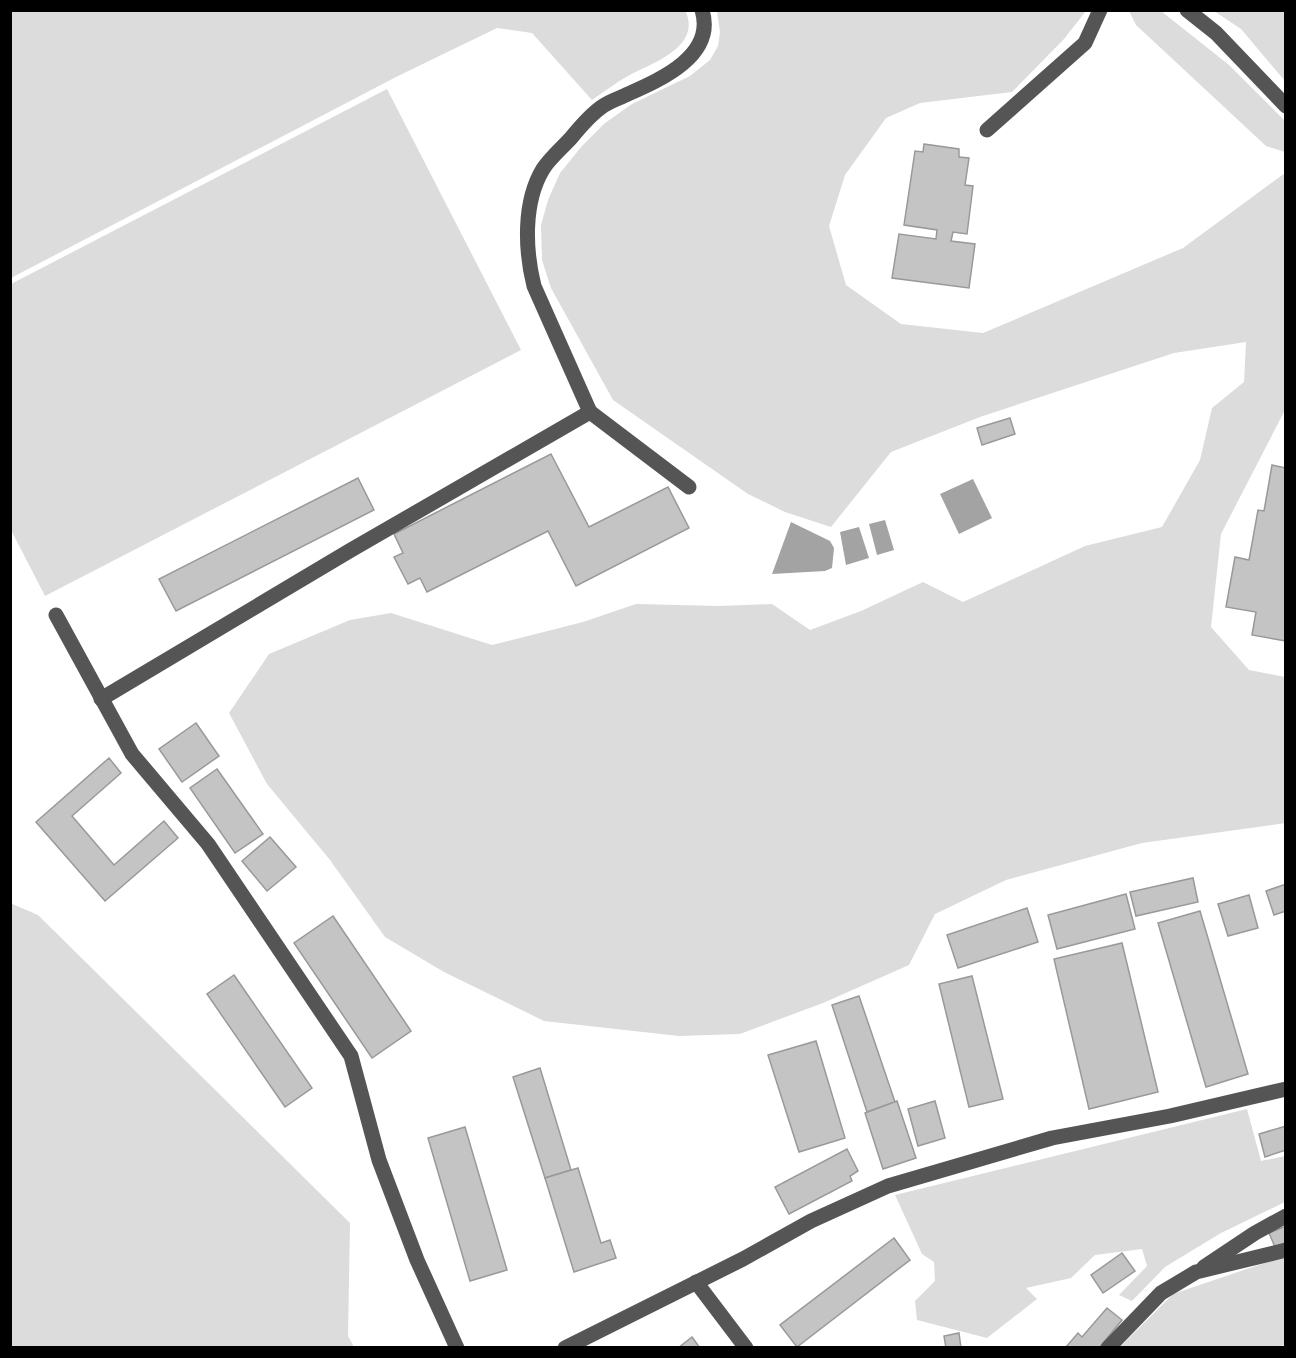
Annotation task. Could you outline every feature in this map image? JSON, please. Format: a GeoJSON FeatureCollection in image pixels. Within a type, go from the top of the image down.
{"type":"FeatureCollection","features":[{"type":"Feature","properties":{"kind":"street"},"geometry":{"type":"LineString","coordinates":[[689,488],[590,412],[534,286],[529,265],[527,230],[533,196],[543,169],[603,106],[685,63],[699,47],[705,33],[702,10]]}},
{"type":"Feature","properties":{"kind":"street"},"geometry":{"type":"LineString","coordinates":[[987,130],[1085,43],[1100,10]]}},
{"type":"Feature","properties":{"kind":"street"},"geometry":{"type":"LineString","coordinates":[[1187,10],[1216,33],[1286,106]]}},
{"type":"Feature","properties":{"kind":"street"},"geometry":{"type":"LineString","coordinates":[[101,699],[351,550],[590,412]]}},
{"type":"Feature","properties":{"kind":"street"},"geometry":{"type":"LineString","coordinates":[[56,615],[132,754],[208,844],[351,1056],[379,1160],[417,1260],[457,1347]]}},
{"type":"Feature","properties":{"kind":"street"},"geometry":{"type":"LineString","coordinates":[[565,1347],[743,1259],[811,1221],[888,1186],[1052,1138],[1170,1116],[1286,1089]]}},
{"type":"Feature","properties":{"kind":"street"},"geometry":{"type":"LineString","coordinates":[[1108,1347],[1161,1293],[1286,1216]]}},
{"type":"Feature","properties":{"kind":"street"},"geometry":{"type":"LineString","coordinates":[[1196,1272],[1286,1250]]}},
{"type":"Feature","properties":{"kind":"street"},"geometry":{"type":"LineString","coordinates":[[696,1282],[746,1347]]}},
{"type":"Feature","properties":{"kind":"shaded area"},"geometry":{"type":"Polygon","coordinates":[[[685,10],[689,23],[687,34],[681,44],[661,59],[623,79],[592,100],[532,33],[497,28],[396,77],[11,278],[11,11],[685,10]]]}},
{"type":"Feature","properties":{"kind":"shaded area"},"geometry":{"type":"Polygon","coordinates":[[[717,11],[1086,11],[1064,39],[1012,92],[920,103],[886,118],[845,175],[829,226],[846,285],[901,324],[983,333],[1183,248],[1285,173],[1285,410],[1221,534],[1211,627],[1249,670],[1285,677],[1286,823],[1142,843],[1006,880],[935,914],[909,965],[823,1003],[740,1034],[679,1036],[544,1021],[444,972],[385,937],[330,860],[267,784],[229,713],[269,654],[350,620],[391,613],[492,645],[583,622],[636,604],[719,606],[772,604],[810,630],[861,611],[923,582],[963,602],[1085,546],[1162,527],[1200,460],[1212,408],[1244,382],[1246,342],[1174,353],[980,417],[891,452],[831,527],[785,512],[748,494],[613,400],[551,288],[542,260],[541,225],[548,200],[560,173],[605,123],[632,104],[690,76],[710,60],[718,46],[720,32],[717,11]]]}},
{"type":"Feature","properties":{"kind":"shaded area"},"geometry":{"type":"Polygon","coordinates":[[[1129,11],[1161,11],[1229,65],[1285,121],[1285,152],[1266,146],[1136,25],[1129,11]]]}},
{"type":"Feature","properties":{"kind":"shaded area"},"geometry":{"type":"Polygon","coordinates":[[[1214,11],[1285,11],[1285,81],[1241,29],[1214,11]]]}},
{"type":"Feature","properties":{"kind":"shaded area"},"geometry":{"type":"Polygon","coordinates":[[[387,89],[521,350],[45,596],[11,530],[11,284],[387,89]]]}},
{"type":"Feature","properties":{"kind":"shaded area"},"geometry":{"type":"Polygon","coordinates":[[[973,479],[992,518],[959,534],[940,494],[973,479]]]}},
{"type":"Feature","properties":{"kind":"shaded area"},"geometry":{"type":"Polygon","coordinates":[[[885,520],[894,550],[877,555],[869,524],[885,520]]]}},
{"type":"Feature","properties":{"kind":"shaded area"},"geometry":{"type":"Polygon","coordinates":[[[791,522],[830,541],[834,548],[832,568],[825,571],[772,574],[791,522]]]}},
{"type":"Feature","properties":{"kind":"shaded area"},"geometry":{"type":"Polygon","coordinates":[[[859,527],[869,558],[846,565],[840,532],[859,527]]]}},
{"type":"Feature","properties":{"kind":"shaded area"},"geometry":{"type":"Polygon","coordinates":[[[10,903],[38,915],[350,1223],[348,1336],[354,1347],[11,1347],[10,903]]]}},
{"type":"Feature","properties":{"kind":"shaded area"},"geometry":{"type":"Polygon","coordinates":[[[1247,1109],[1261,1161],[1285,1156],[1285,1202],[1221,1233],[1165,1267],[1132,1301],[1119,1295],[1147,1266],[1142,1249],[1095,1255],[1071,1278],[1026,1288],[1037,1299],[987,1338],[917,1320],[915,1301],[935,1281],[934,1262],[922,1254],[895,1195],[1247,1109]]]}},
{"type":"Feature","properties":{"kind":"shaded area"},"geometry":{"type":"Polygon","coordinates":[[[1285,1256],[1285,1345],[1276,1348],[1119,1348],[1173,1294],[1285,1256]]]}},
{"type":"Feature","properties":{"kind":"building"},"geometry":{"type":"Polygon","coordinates":[[[924,144],[959,149],[959,157],[969,158],[965,185],[973,186],[967,234],[953,232],[951,241],[975,244],[969,288],[892,278],[899,234],[936,239],[937,230],[904,225],[915,151],[923,152],[924,144]]]}},
{"type":"Feature","properties":{"kind":"building"},"geometry":{"type":"Polygon","coordinates":[[[1010,418],[1015,434],[982,445],[977,428],[1010,418]]]}},
{"type":"Feature","properties":{"kind":"building"},"geometry":{"type":"Polygon","coordinates":[[[551,454],[589,527],[668,487],[689,528],[576,586],[548,531],[427,592],[420,578],[408,584],[394,557],[403,553],[394,534],[551,454]]]}},
{"type":"Feature","properties":{"kind":"building"},"geometry":{"type":"Polygon","coordinates":[[[1272,465],[1286,468],[1286,641],[1252,635],[1256,612],[1226,607],[1235,557],[1249,560],[1258,510],[1264,511],[1272,465]]]}},
{"type":"Feature","properties":{"kind":"building"},"geometry":{"type":"Polygon","coordinates":[[[358,478],[374,510],[176,611],[159,579],[358,478]]]}},
{"type":"Feature","properties":{"kind":"building"},"geometry":{"type":"Polygon","coordinates":[[[196,723],[219,756],[182,782],[159,749],[196,723]]]}},
{"type":"Feature","properties":{"kind":"building"},"geometry":{"type":"Polygon","coordinates":[[[109,758],[121,773],[72,816],[114,865],[164,821],[178,838],[105,901],[36,822],[109,758]]]}},
{"type":"Feature","properties":{"kind":"building"},"geometry":{"type":"Polygon","coordinates":[[[217,769],[263,834],[235,853],[190,788],[217,769]]]}},
{"type":"Feature","properties":{"kind":"building"},"geometry":{"type":"Polygon","coordinates":[[[270,837],[296,867],[267,891],[242,861],[270,837]]]}},
{"type":"Feature","properties":{"kind":"building"},"geometry":{"type":"Polygon","coordinates":[[[1193,878],[1198,902],[1136,916],[1130,892],[1193,878]]]}},
{"type":"Feature","properties":{"kind":"building"},"geometry":{"type":"Polygon","coordinates":[[[1286,884],[1286,911],[1274,915],[1266,891],[1286,884]]]}},
{"type":"Feature","properties":{"kind":"building"},"geometry":{"type":"Polygon","coordinates":[[[1126,894],[1135,929],[1057,949],[1048,915],[1126,894]]]}},
{"type":"Feature","properties":{"kind":"building"},"geometry":{"type":"Polygon","coordinates":[[[1249,895],[1258,928],[1228,936],[1218,904],[1249,895]]]}},
{"type":"Feature","properties":{"kind":"building"},"geometry":{"type":"Polygon","coordinates":[[[1027,908],[1038,942],[958,968],[947,935],[1027,908]]]}},
{"type":"Feature","properties":{"kind":"building"},"geometry":{"type":"Polygon","coordinates":[[[1200,911],[1248,1074],[1206,1087],[1158,923],[1200,911]]]}},
{"type":"Feature","properties":{"kind":"building"},"geometry":{"type":"Polygon","coordinates":[[[333,916],[411,1031],[372,1058],[294,943],[333,916]]]}},
{"type":"Feature","properties":{"kind":"building"},"geometry":{"type":"Polygon","coordinates":[[[1122,943],[1158,1092],[1089,1109],[1054,959],[1122,943]]]}},
{"type":"Feature","properties":{"kind":"building"},"geometry":{"type":"Polygon","coordinates":[[[234,975],[312,1088],[285,1107],[207,994],[234,975]]]}},
{"type":"Feature","properties":{"kind":"building"},"geometry":{"type":"Polygon","coordinates":[[[972,976],[1003,1099],[969,1107],[939,984],[972,976]]]}},
{"type":"Feature","properties":{"kind":"building"},"geometry":{"type":"Polygon","coordinates":[[[859,996],[895,1102],[867,1112],[832,1005],[859,996]]]}},
{"type":"Feature","properties":{"kind":"building"},"geometry":{"type":"Polygon","coordinates":[[[816,1041],[845,1138],[799,1152],[768,1055],[816,1041]]]}},
{"type":"Feature","properties":{"kind":"building"},"geometry":{"type":"Polygon","coordinates":[[[540,1068],[571,1170],[545,1178],[513,1077],[540,1068]]]}},
{"type":"Feature","properties":{"kind":"building"},"geometry":{"type":"Polygon","coordinates":[[[897,1101],[916,1158],[883,1169],[865,1113],[897,1101]]]}},
{"type":"Feature","properties":{"kind":"building"},"geometry":{"type":"Polygon","coordinates":[[[935,1101],[945,1138],[918,1146],[908,1109],[935,1101]]]}},
{"type":"Feature","properties":{"kind":"building"},"geometry":{"type":"Polygon","coordinates":[[[1286,1126],[1286,1150],[1265,1157],[1259,1134],[1286,1126]]]}},
{"type":"Feature","properties":{"kind":"building"},"geometry":{"type":"Polygon","coordinates":[[[465,1127],[507,1270],[470,1281],[428,1138],[465,1127]]]}},
{"type":"Feature","properties":{"kind":"building"},"geometry":{"type":"Polygon","coordinates":[[[847,1149],[858,1171],[850,1176],[852,1181],[789,1214],[775,1187],[847,1149]]]}},
{"type":"Feature","properties":{"kind":"building"},"geometry":{"type":"Polygon","coordinates":[[[578,1168],[601,1243],[610,1240],[616,1258],[574,1272],[545,1178],[578,1168]]]}},
{"type":"Feature","properties":{"kind":"building"},"geometry":{"type":"Polygon","coordinates":[[[1286,1226],[1286,1243],[1275,1247],[1269,1233],[1286,1226]]]}},
{"type":"Feature","properties":{"kind":"building"},"geometry":{"type":"Polygon","coordinates":[[[894,1238],[910,1260],[797,1347],[780,1325],[894,1238]]]}},
{"type":"Feature","properties":{"kind":"building"},"geometry":{"type":"Polygon","coordinates":[[[1122,1253],[1135,1271],[1103,1293],[1091,1275],[1122,1253]]]}},
{"type":"Feature","properties":{"kind":"building"},"geometry":{"type":"Polygon","coordinates":[[[1107,1308],[1122,1320],[1099,1348],[1066,1347],[1078,1333],[1082,1337],[1107,1308]]]}},
{"type":"Feature","properties":{"kind":"building"},"geometry":{"type":"Polygon","coordinates":[[[959,1333],[961,1348],[946,1348],[944,1336],[959,1333]]]}},
{"type":"Feature","properties":{"kind":"building"},"geometry":{"type":"Polygon","coordinates":[[[692,1337],[700,1348],[678,1348],[692,1337]]]}}]}
